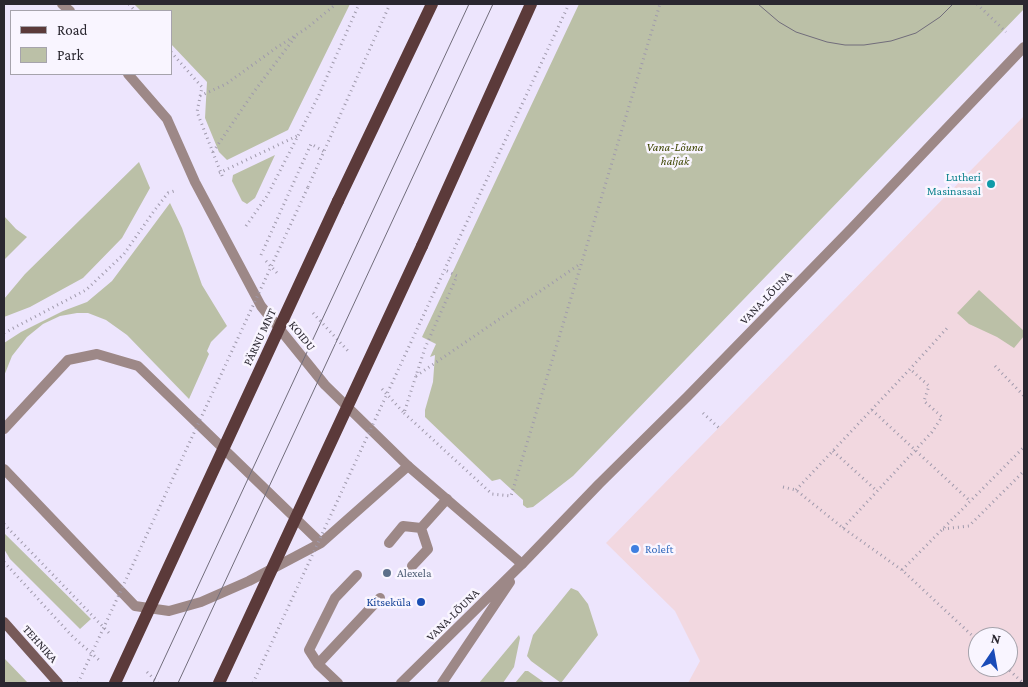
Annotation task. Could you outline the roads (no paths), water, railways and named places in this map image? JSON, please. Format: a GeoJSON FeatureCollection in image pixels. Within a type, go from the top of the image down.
{"type":"FeatureCollection","features":[{"type":"Feature","properties":{"kind":"main road","name":"PÄRNU MNT"},"geometry":{"type":"LineString","coordinates":[[115,683],[338,201],[432,4]]}},
{"type":"Feature","properties":{"kind":"main road"},"geometry":{"type":"LineString","coordinates":[[219,683],[422,246],[531,4]]}},
{"type":"Feature","properties":{"kind":"main road","name":"TEHNIKA"},"geometry":{"type":"LineString","coordinates":[[4,622],[58,683]]}},
{"type":"Feature","properties":{"kind":"street","name":"VANA-LÕUNA"},"geometry":{"type":"LineString","coordinates":[[402,683],[845,236],[1023,48]]}},
{"type":"Feature","properties":{"kind":"street","name":"KOIDU"},"geometry":{"type":"LineString","coordinates":[[129,75],[167,118],[195,182],[261,306],[325,385],[408,466],[522,564]]}},
{"type":"Feature","properties":{"kind":"street"},"geometry":{"type":"LineString","coordinates":[[4,429],[68,360],[97,354],[138,366],[321,543]]}},
{"type":"Feature","properties":{"kind":"street"},"geometry":{"type":"LineString","coordinates":[[4,469],[135,606],[169,611],[201,602],[249,581],[321,543],[408,466]]}},
{"type":"Feature","properties":{"kind":"street"},"geometry":{"type":"LineString","coordinates":[[421,528],[447,500]]}},
{"type":"Feature","properties":{"kind":"street"},"geometry":{"type":"LineString","coordinates":[[389,543],[403,526],[421,528]]}},
{"type":"Feature","properties":{"kind":"street"},"geometry":{"type":"LineString","coordinates":[[412,566],[428,549],[421,528]]}},
{"type":"Feature","properties":{"kind":"street","name":"VANA-LÕUNA"},"geometry":{"type":"LineString","coordinates":[[442,683],[522,564]]}},
{"type":"Feature","properties":{"kind":"street"},"geometry":{"type":"LineString","coordinates":[[338,683],[318,664],[309,650],[335,598],[357,575]]}},
{"type":"Feature","properties":{"kind":"street"},"geometry":{"type":"LineString","coordinates":[[318,664],[380,598]]}},
{"type":"Feature","properties":{"kind":"tram line"},"geometry":{"type":"LineString","coordinates":[[153,683],[469,4]]}},
{"type":"Feature","properties":{"kind":"tram line"},"geometry":{"type":"LineString","coordinates":[[178,683],[493,4]]}},
{"type":"Feature","properties":{"kind":"tram line"},"geometry":{"type":"LineString","coordinates":[[758,4],[779,22],[796,32],[827,42],[845,45],[864,45],[891,41],[916,33],[940,17],[953,4]]}},
{"type":"Feature","properties":{"kind":"place","name":"Lutheri Masinasaal"},"geometry":{"type":"Point","coordinates":[991,184]}},
{"type":"Feature","properties":{"kind":"place","name":"Roleft"},"geometry":{"type":"Point","coordinates":[635,549]}},
{"type":"Feature","properties":{"kind":"place","name":"Alexela"},"geometry":{"type":"Point","coordinates":[387,573]}},
{"type":"Feature","properties":{"kind":"place","name":"Kitseküla"},"geometry":{"type":"Point","coordinates":[421,602]}},
{"type":"Feature","properties":{"kind":"park label","name":"Vana-Lõuna haljak"},"geometry":{"type":"Point","coordinates":[675,154]}}]}
